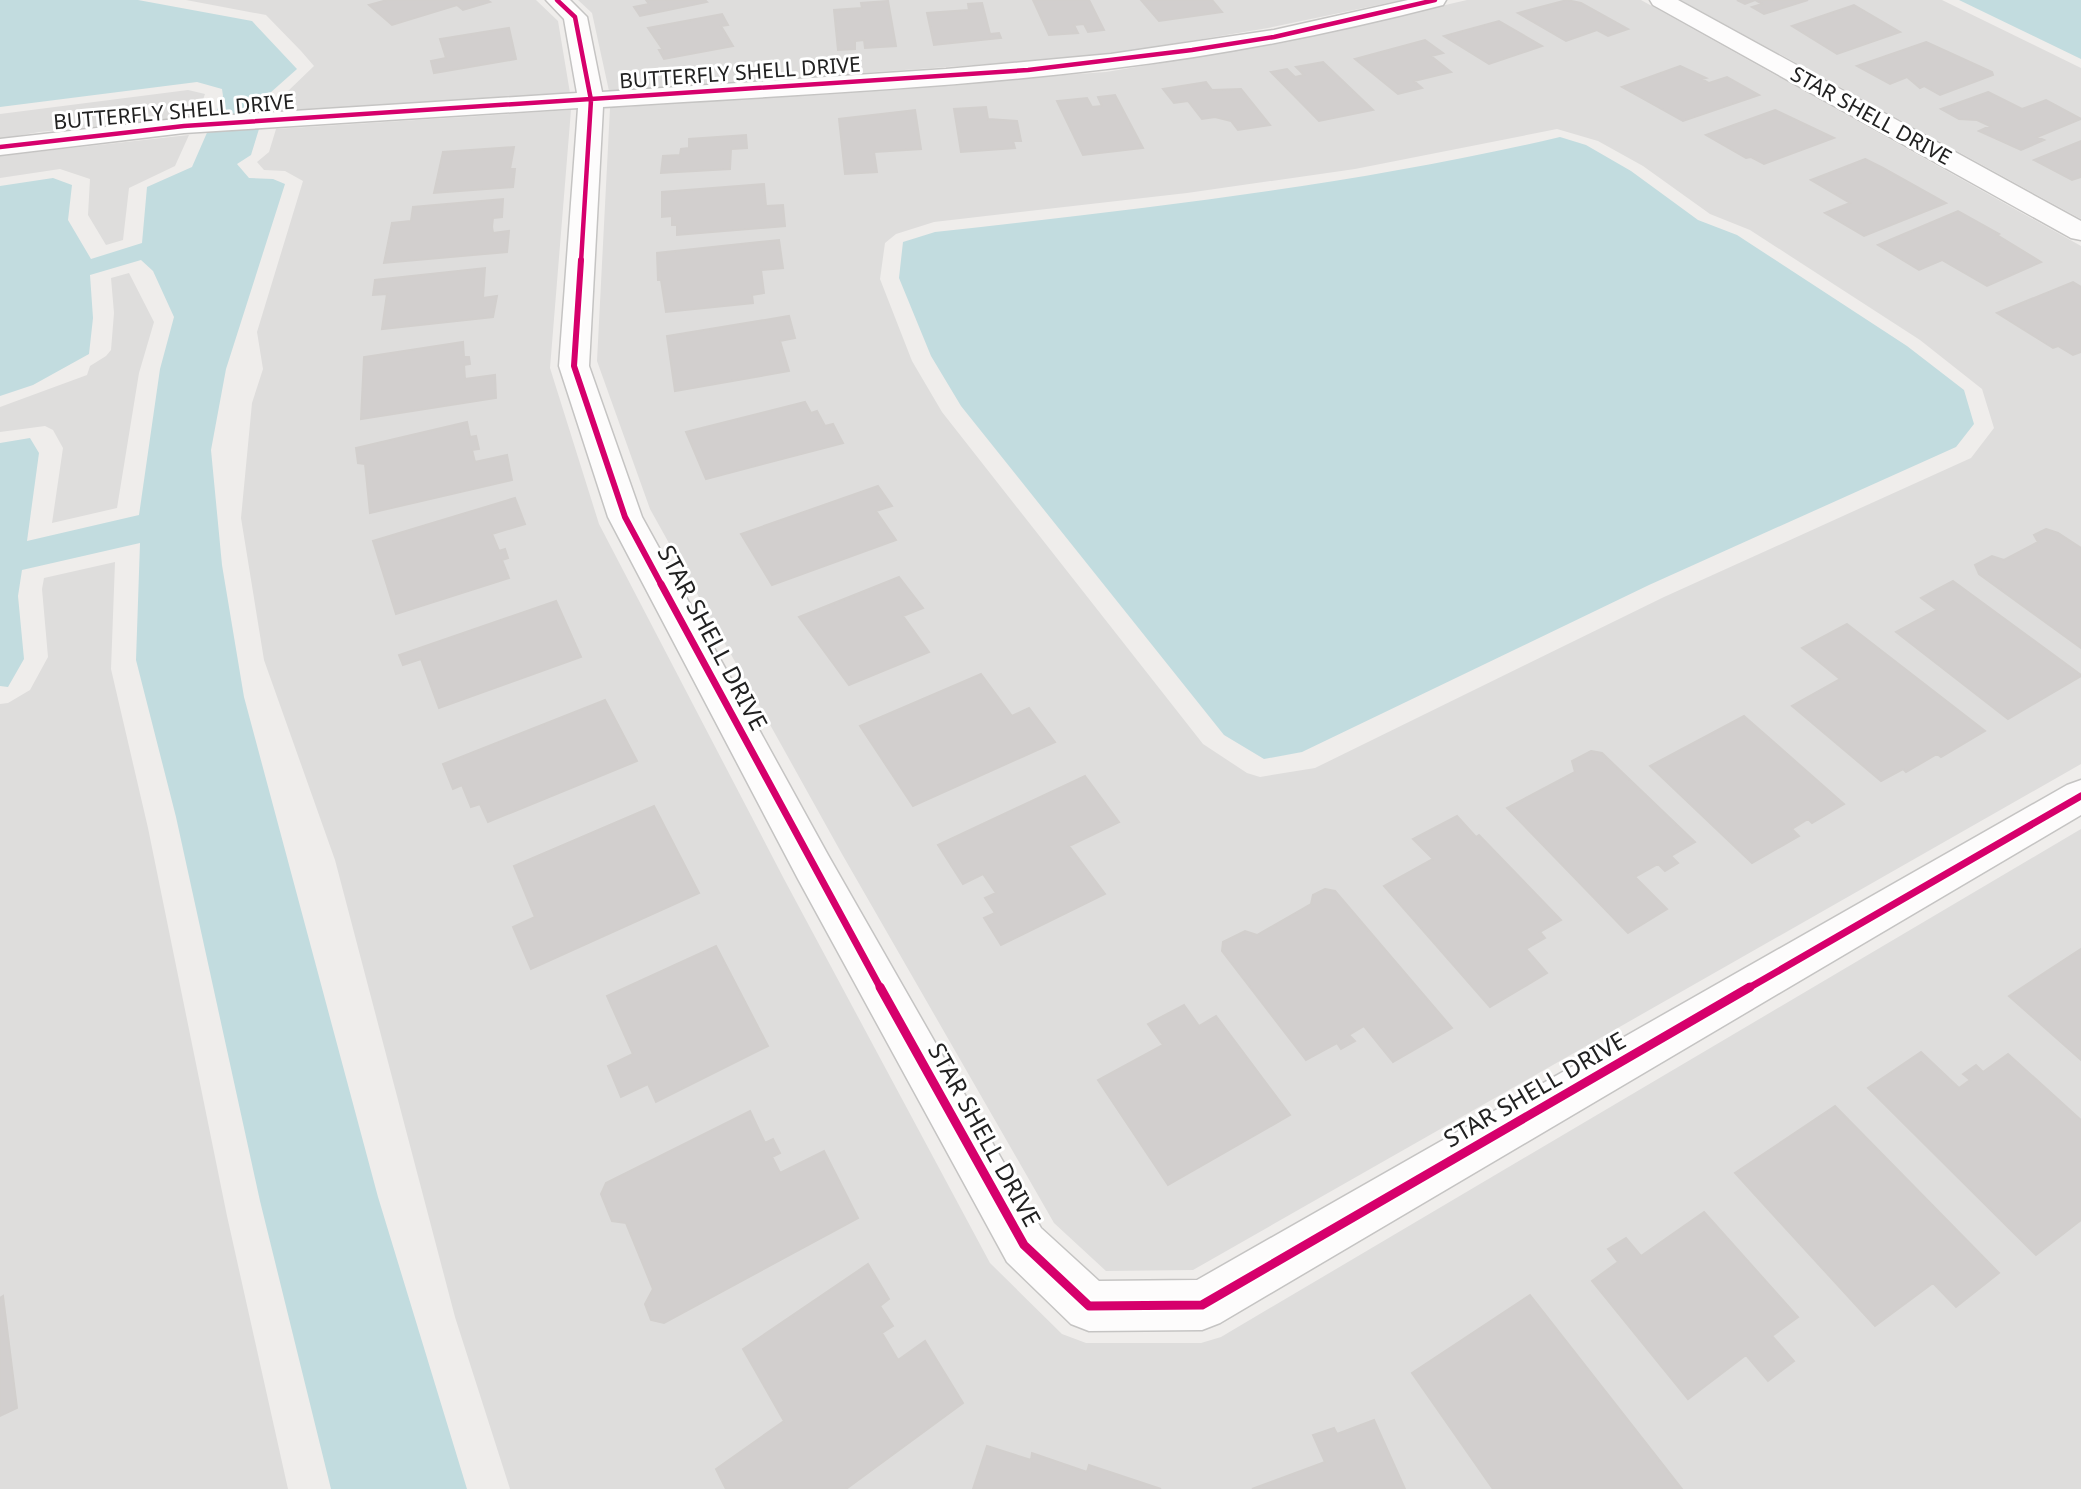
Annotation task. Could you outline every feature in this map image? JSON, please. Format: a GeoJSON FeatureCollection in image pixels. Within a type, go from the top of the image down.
{"type":"FeatureCollection","features":[{"type":"Feature","properties":{"kind":"street","name":"STAR SHELL DRIVE"},"geometry":{"type":"LineString","coordinates":[[557,0],[575,17],[591,100],[574,366],[625,517],[820,879],[1024,1245],[1089,1306],[1202,1305],[2081,796]]}},
{"type":"Feature","properties":{"kind":"street","name":"BUTTERFLY SHELL DRIVE"},"geometry":{"type":"LineString","coordinates":[[0,147],[200,125],[1104,64],[1275,36],[1434,0]]}},
{"type":"Feature","properties":{"kind":"street","name":"STAR SHELL DRIVE"},"geometry":{"type":"LineString","coordinates":[[1661,0],[2081,232]]}},
{"type":"Feature","properties":{"kind":"shaded area"},"geometry":{"type":"Polygon","coordinates":[[[186,0],[536,0],[558,21],[570,93],[281,111],[287,92],[314,66],[266,15],[186,0]]]}},
{"type":"Feature","properties":{"kind":"shaded area"},"geometry":{"type":"Polygon","coordinates":[[[578,0],[1402,0],[1268,28],[1101,56],[609,91],[592,13],[578,0]]]}},
{"type":"Feature","properties":{"kind":"shaded area"},"geometry":{"type":"Polygon","coordinates":[[[1467,0],[1641,0],[2081,246],[2081,764],[1193,1270],[1106,1271],[1054,1223],[842,854],[650,509],[597,361],[610,108],[1106,72],[1281,43],[1467,0]],[[1557,129],[1355,169],[1187,193],[934,222],[896,234],[885,243],[880,279],[912,361],[942,412],[1203,744],[1247,773],[1260,777],[1315,768],[1664,597],[1971,458],[1994,428],[1982,389],[1920,340],[1750,230],[1710,214],[1643,166],[1598,141],[1557,129]]]}},
{"type":"Feature","properties":{"kind":"shaded area"},"geometry":{"type":"Polygon","coordinates":[[[1681,0],[1942,0],[2081,68],[2081,219],[1681,0]]]}},
{"type":"Feature","properties":{"kind":"shaded area"},"geometry":{"type":"Polygon","coordinates":[[[188,90],[205,94],[197,117],[39,132],[0,139],[0,114],[188,90]]]}},
{"type":"Feature","properties":{"kind":"shaded area"},"geometry":{"type":"Polygon","coordinates":[[[571,110],[550,368],[599,524],[784,879],[990,1263],[1062,1334],[1086,1343],[1201,1343],[1221,1337],[2081,829],[2081,1489],[510,1489],[455,1317],[335,860],[264,660],[241,518],[252,403],[263,369],[257,332],[303,181],[285,171],[264,170],[257,162],[269,152],[276,129],[571,110]]]}},
{"type":"Feature","properties":{"kind":"shaded area"},"geometry":{"type":"Polygon","coordinates":[[[189,135],[175,166],[129,188],[123,240],[106,245],[88,215],[90,179],[60,169],[0,178],[0,156],[189,135]]]}},
{"type":"Feature","properties":{"kind":"shaded area"},"geometry":{"type":"Polygon","coordinates":[[[129,273],[154,322],[139,373],[117,508],[52,523],[63,448],[53,430],[45,426],[0,432],[0,407],[87,375],[90,366],[106,356],[111,350],[114,313],[111,278],[129,273]]]}},
{"type":"Feature","properties":{"kind":"shaded area"},"geometry":{"type":"Polygon","coordinates":[[[115,562],[111,669],[148,828],[227,1216],[288,1489],[0,1489],[0,704],[8,703],[30,690],[48,657],[42,589],[44,578],[115,562]]]}},
{"type":"Feature","properties":{"kind":"water"},"geometry":{"type":"Polygon","coordinates":[[[0,0],[138,0],[252,21],[297,69],[270,93],[251,155],[237,164],[249,178],[273,179],[285,184],[226,369],[211,450],[222,565],[244,697],[378,1197],[467,1489],[331,1489],[260,1201],[176,817],[136,660],[140,543],[22,570],[18,596],[24,659],[8,687],[0,686],[0,443],[30,438],[39,453],[27,541],[139,515],[160,369],[174,317],[153,271],[141,260],[90,275],[93,318],[89,354],[33,385],[0,396],[0,186],[53,178],[72,185],[68,220],[91,259],[142,243],[147,187],[192,167],[223,96],[222,89],[197,82],[0,107],[0,0]]]}},
{"type":"Feature","properties":{"kind":"water"},"geometry":{"type":"Polygon","coordinates":[[[1959,0],[2081,0],[2081,59],[1959,0]]]}},
{"type":"Feature","properties":{"kind":"water"},"geometry":{"type":"Polygon","coordinates":[[[1560,137],[1586,145],[1631,171],[1698,220],[1737,235],[1907,346],[1964,390],[1974,424],[1956,447],[1649,585],[1302,752],[1264,759],[1224,735],[961,406],[931,356],[899,278],[903,242],[935,232],[1327,182],[1560,137]]]}},
{"type":"Feature","properties":{"kind":"building"},"geometry":{"type":"Polygon","coordinates":[[[387,0],[490,2],[463,10],[457,5],[392,25],[369,5],[387,0]]]}},
{"type":"Feature","properties":{"kind":"building"},"geometry":{"type":"Polygon","coordinates":[[[646,0],[707,2],[640,16],[634,7],[649,4],[646,0]]]}},
{"type":"Feature","properties":{"kind":"building"},"geometry":{"type":"Polygon","coordinates":[[[1033,0],[1089,0],[1104,30],[1088,32],[1084,24],[1074,25],[1078,33],[1049,35],[1033,0]]]}},
{"type":"Feature","properties":{"kind":"building"},"geometry":{"type":"Polygon","coordinates":[[[1141,0],[1212,0],[1222,12],[1159,21],[1141,0]]]}},
{"type":"Feature","properties":{"kind":"building"},"geometry":{"type":"Polygon","coordinates":[[[1567,0],[1581,3],[1628,29],[1608,36],[1597,30],[1566,41],[1518,13],[1567,0]]]}},
{"type":"Feature","properties":{"kind":"building"},"geometry":{"type":"Polygon","coordinates":[[[1737,0],[1755,0],[1745,4],[1737,0]]]}},
{"type":"Feature","properties":{"kind":"building"},"geometry":{"type":"Polygon","coordinates":[[[1755,0],[1808,0],[1764,14],[1752,7],[1762,4],[1755,0]]]}},
{"type":"Feature","properties":{"kind":"building"},"geometry":{"type":"Polygon","coordinates":[[[888,1],[896,46],[865,48],[864,40],[855,41],[855,49],[838,50],[834,10],[862,8],[861,3],[888,1]]]}},
{"type":"Feature","properties":{"kind":"building"},"geometry":{"type":"Polygon","coordinates":[[[982,3],[990,34],[999,33],[1001,38],[934,45],[927,13],[969,10],[968,4],[982,3]]]}},
{"type":"Feature","properties":{"kind":"building"},"geometry":{"type":"Polygon","coordinates":[[[1854,5],[1900,32],[1837,54],[1792,26],[1854,5]]]}},
{"type":"Feature","properties":{"kind":"building"},"geometry":{"type":"Polygon","coordinates":[[[722,14],[728,25],[721,26],[733,46],[664,59],[659,50],[663,50],[648,28],[722,14]]]}},
{"type":"Feature","properties":{"kind":"building"},"geometry":{"type":"Polygon","coordinates":[[[1499,21],[1542,46],[1489,64],[1444,36],[1499,21]]]}},
{"type":"Feature","properties":{"kind":"building"},"geometry":{"type":"Polygon","coordinates":[[[509,28],[516,59],[434,73],[431,61],[446,58],[440,39],[509,28]]]}},
{"type":"Feature","properties":{"kind":"building"},"geometry":{"type":"Polygon","coordinates":[[[1425,40],[1443,53],[1431,56],[1451,72],[1414,81],[1422,88],[1398,94],[1355,59],[1425,40]]]}},
{"type":"Feature","properties":{"kind":"building"},"geometry":{"type":"Polygon","coordinates":[[[1926,42],[1992,72],[1993,75],[1940,95],[1924,86],[1920,88],[1907,77],[1890,84],[1857,66],[1926,42]]]}},
{"type":"Feature","properties":{"kind":"building"},"geometry":{"type":"Polygon","coordinates":[[[1323,62],[1373,110],[1319,121],[1271,72],[1287,69],[1295,77],[1304,75],[1296,67],[1323,62]]]}},
{"type":"Feature","properties":{"kind":"building"},"geometry":{"type":"Polygon","coordinates":[[[1680,66],[1706,78],[1702,79],[1709,83],[1727,77],[1759,95],[1683,121],[1622,87],[1680,66]]]}},
{"type":"Feature","properties":{"kind":"building"},"geometry":{"type":"Polygon","coordinates":[[[1206,82],[1212,90],[1241,89],[1270,125],[1238,130],[1231,121],[1215,117],[1202,119],[1188,101],[1174,103],[1163,89],[1206,82]]]}},
{"type":"Feature","properties":{"kind":"building"},"geometry":{"type":"Polygon","coordinates":[[[1988,92],[2022,109],[2046,100],[2081,119],[2037,137],[2044,140],[2021,150],[1979,131],[1990,126],[1977,120],[1959,119],[1941,109],[1988,92]]]}},
{"type":"Feature","properties":{"kind":"building"},"geometry":{"type":"Polygon","coordinates":[[[1115,95],[1143,148],[1083,155],[1057,101],[1087,98],[1092,107],[1102,106],[1098,97],[1115,95]]]}},
{"type":"Feature","properties":{"kind":"building"},"geometry":{"type":"Polygon","coordinates":[[[986,107],[988,119],[1017,121],[1021,141],[1013,141],[1015,148],[961,152],[954,109],[986,107]]]}},
{"type":"Feature","properties":{"kind":"building"},"geometry":{"type":"Polygon","coordinates":[[[915,110],[921,149],[874,152],[877,172],[845,174],[839,119],[915,110]]]}},
{"type":"Feature","properties":{"kind":"building"},"geometry":{"type":"Polygon","coordinates":[[[1775,110],[1834,138],[1764,164],[1751,157],[1746,158],[1706,135],[1775,110]]]}},
{"type":"Feature","properties":{"kind":"building"},"geometry":{"type":"Polygon","coordinates":[[[746,135],[747,148],[731,149],[730,169],[661,173],[663,156],[680,155],[681,149],[689,148],[689,139],[746,135]]]}},
{"type":"Feature","properties":{"kind":"building"},"geometry":{"type":"Polygon","coordinates":[[[2081,141],[2081,177],[2072,180],[2034,160],[2081,141]]]}},
{"type":"Feature","properties":{"kind":"building"},"geometry":{"type":"Polygon","coordinates":[[[514,147],[510,169],[515,169],[513,187],[434,193],[443,152],[514,147]]]}},
{"type":"Feature","properties":{"kind":"building"},"geometry":{"type":"Polygon","coordinates":[[[1865,159],[1946,203],[1864,236],[1825,213],[1850,203],[1811,180],[1865,159]]]}},
{"type":"Feature","properties":{"kind":"building"},"geometry":{"type":"Polygon","coordinates":[[[764,184],[766,206],[783,205],[785,226],[677,235],[677,225],[672,225],[672,216],[662,217],[662,192],[764,184]]]}},
{"type":"Feature","properties":{"kind":"building"},"geometry":{"type":"Polygon","coordinates":[[[503,199],[502,217],[493,218],[492,227],[493,233],[509,231],[507,252],[384,263],[392,223],[411,221],[413,207],[503,199]]]}},
{"type":"Feature","properties":{"kind":"building"},"geometry":{"type":"Polygon","coordinates":[[[1958,211],[2041,262],[1987,286],[1942,260],[1919,270],[1878,245],[1958,211]]]}},
{"type":"Feature","properties":{"kind":"building"},"geometry":{"type":"Polygon","coordinates":[[[779,240],[783,268],[761,270],[764,293],[752,295],[753,303],[666,312],[661,280],[658,280],[657,253],[779,240]]]}},
{"type":"Feature","properties":{"kind":"building"},"geometry":{"type":"Polygon","coordinates":[[[485,268],[483,298],[497,296],[493,317],[382,329],[387,294],[373,295],[375,280],[485,268]]]}},
{"type":"Feature","properties":{"kind":"building"},"geometry":{"type":"Polygon","coordinates":[[[2073,282],[2081,287],[2081,352],[2073,355],[2058,346],[2053,348],[1997,313],[2073,282]]]}},
{"type":"Feature","properties":{"kind":"building"},"geometry":{"type":"Polygon","coordinates":[[[789,316],[795,338],[780,341],[789,371],[675,391],[667,336],[789,316]]]}},
{"type":"Feature","properties":{"kind":"building"},"geometry":{"type":"Polygon","coordinates":[[[463,342],[464,357],[469,357],[470,364],[464,365],[465,379],[495,375],[496,398],[361,419],[364,357],[463,342]]]}},
{"type":"Feature","properties":{"kind":"building"},"geometry":{"type":"Polygon","coordinates":[[[805,402],[811,413],[817,411],[825,426],[833,424],[843,443],[706,479],[686,432],[805,402]]]}},
{"type":"Feature","properties":{"kind":"building"},"geometry":{"type":"Polygon","coordinates":[[[467,422],[470,437],[476,436],[479,449],[472,450],[475,462],[507,455],[512,480],[370,513],[365,464],[358,463],[356,448],[467,422]]]}},
{"type":"Feature","properties":{"kind":"building"},"geometry":{"type":"Polygon","coordinates":[[[878,486],[892,506],[876,511],[896,540],[772,585],[741,534],[878,486]]]}},
{"type":"Feature","properties":{"kind":"building"},"geometry":{"type":"Polygon","coordinates":[[[515,498],[525,524],[492,534],[499,551],[505,549],[508,558],[502,560],[509,578],[396,614],[373,541],[515,498]]]}},
{"type":"Feature","properties":{"kind":"building"},"geometry":{"type":"Polygon","coordinates":[[[2046,529],[2058,533],[2081,548],[2081,648],[1979,574],[1975,565],[1992,556],[2004,560],[2038,542],[2034,535],[2046,529]]]}},
{"type":"Feature","properties":{"kind":"building"},"geometry":{"type":"Polygon","coordinates":[[[899,577],[923,608],[903,616],[929,652],[849,685],[799,617],[899,577]]]}},
{"type":"Feature","properties":{"kind":"building"},"geometry":{"type":"Polygon","coordinates":[[[1953,581],[2081,676],[2008,719],[1896,632],[1937,610],[1921,598],[1953,581]]]}},
{"type":"Feature","properties":{"kind":"building"},"geometry":{"type":"Polygon","coordinates":[[[556,601],[581,657],[439,708],[421,659],[403,665],[399,655],[556,601]]]}},
{"type":"Feature","properties":{"kind":"building"},"geometry":{"type":"Polygon","coordinates":[[[1847,624],[1985,731],[1941,757],[1937,754],[1906,772],[1903,769],[1881,781],[1792,706],[1840,679],[1802,648],[1847,624]]]}},
{"type":"Feature","properties":{"kind":"building"},"geometry":{"type":"Polygon","coordinates":[[[981,674],[1012,716],[1029,708],[1055,742],[913,806],[860,726],[981,674]]]}},
{"type":"Feature","properties":{"kind":"building"},"geometry":{"type":"Polygon","coordinates":[[[605,700],[637,761],[488,822],[480,804],[471,807],[462,785],[453,789],[443,764],[605,700]]]}},
{"type":"Feature","properties":{"kind":"building"},"geometry":{"type":"Polygon","coordinates":[[[1744,716],[1844,804],[1812,823],[1808,819],[1792,829],[1799,836],[1752,863],[1650,766],[1744,716]]]}},
{"type":"Feature","properties":{"kind":"building"},"geometry":{"type":"Polygon","coordinates":[[[1591,751],[1602,753],[1695,842],[1671,856],[1678,863],[1665,871],[1658,864],[1635,877],[1667,909],[1628,933],[1507,808],[1575,772],[1572,761],[1591,751]]]}},
{"type":"Feature","properties":{"kind":"building"},"geometry":{"type":"Polygon","coordinates":[[[1085,776],[1119,822],[1069,846],[1105,894],[1001,945],[984,918],[995,913],[985,898],[996,893],[983,874],[963,884],[938,845],[1085,776]]]}},
{"type":"Feature","properties":{"kind":"building"},"geometry":{"type":"Polygon","coordinates":[[[654,806],[699,893],[531,969],[513,927],[535,917],[514,866],[654,806]]]}},
{"type":"Feature","properties":{"kind":"building"},"geometry":{"type":"Polygon","coordinates":[[[1457,816],[1476,837],[1479,835],[1561,920],[1540,932],[1545,938],[1526,949],[1547,973],[1490,1007],[1384,886],[1433,859],[1413,839],[1457,816]]]}},
{"type":"Feature","properties":{"kind":"building"},"geometry":{"type":"Polygon","coordinates":[[[1325,889],[1335,891],[1452,1028],[1393,1062],[1364,1026],[1349,1035],[1355,1041],[1341,1049],[1337,1043],[1306,1060],[1222,951],[1223,942],[1245,931],[1257,935],[1311,904],[1313,895],[1325,889]]]}},
{"type":"Feature","properties":{"kind":"building"},"geometry":{"type":"Polygon","coordinates":[[[716,946],[768,1046],[656,1102],[648,1084],[621,1097],[608,1066],[633,1054],[607,996],[716,946]]]}},
{"type":"Feature","properties":{"kind":"building"},"geometry":{"type":"Polygon","coordinates":[[[2081,949],[2081,1060],[2009,996],[2081,949]]]}},
{"type":"Feature","properties":{"kind":"building"},"geometry":{"type":"Polygon","coordinates":[[[1184,1005],[1199,1026],[1216,1016],[1290,1115],[1168,1185],[1098,1080],[1163,1045],[1148,1024],[1184,1005]]]}},
{"type":"Feature","properties":{"kind":"building"},"geometry":{"type":"Polygon","coordinates":[[[1921,1052],[1959,1088],[1970,1080],[1963,1074],[1976,1065],[1983,1072],[2008,1054],[2081,1120],[2081,1220],[2036,1255],[1868,1088],[1921,1052]]]}},
{"type":"Feature","properties":{"kind":"building"},"geometry":{"type":"Polygon","coordinates":[[[1835,1106],[1999,1273],[1956,1307],[1933,1283],[1875,1326],[1735,1173],[1835,1106]]]}},
{"type":"Feature","properties":{"kind":"building"},"geometry":{"type":"Polygon","coordinates":[[[750,1111],[765,1143],[773,1139],[780,1153],[772,1157],[780,1173],[824,1151],[858,1218],[664,1323],[651,1320],[645,1304],[653,1289],[626,1223],[612,1221],[601,1194],[606,1183],[750,1111]]]}},
{"type":"Feature","properties":{"kind":"building"},"geometry":{"type":"Polygon","coordinates":[[[1704,1212],[1798,1317],[1772,1336],[1794,1361],[1768,1381],[1746,1355],[1688,1399],[1592,1281],[1618,1262],[1608,1249],[1626,1238],[1641,1256],[1704,1212]]]}},
{"type":"Feature","properties":{"kind":"building"},"geometry":{"type":"Polygon","coordinates":[[[868,1264],[889,1299],[880,1306],[893,1326],[882,1333],[898,1360],[925,1341],[963,1403],[846,1489],[726,1489],[716,1469],[784,1421],[743,1349],[868,1264]]]}},
{"type":"Feature","properties":{"kind":"building"},"geometry":{"type":"Polygon","coordinates":[[[1530,1295],[1682,1489],[1493,1489],[1412,1373],[1530,1295]]]}},
{"type":"Feature","properties":{"kind":"building"},"geometry":{"type":"Polygon","coordinates":[[[3,1296],[17,1408],[0,1416],[0,1298],[3,1296]]]}},
{"type":"Feature","properties":{"kind":"building"},"geometry":{"type":"Polygon","coordinates":[[[1374,1420],[1405,1489],[1252,1489],[1325,1462],[1313,1435],[1334,1428],[1337,1434],[1374,1420]]]}},
{"type":"Feature","properties":{"kind":"building"},"geometry":{"type":"Polygon","coordinates":[[[987,1446],[1031,1460],[1032,1453],[1087,1472],[1089,1465],[1161,1489],[973,1489],[987,1446]]]}},
{"type":"Feature","properties":{"kind":"cycle path"},"geometry":{"type":"LineString","coordinates":[[557,0],[575,17],[591,100],[574,366],[625,517],[813,867],[1024,1245],[1089,1306],[1202,1305],[2081,796]]}},
{"type":"Feature","properties":{"kind":"cycle path"},"geometry":{"type":"LineString","coordinates":[[0,147],[91,134],[184,126],[864,83],[1028,70],[1111,61],[1274,37],[1435,0]]}}]}
